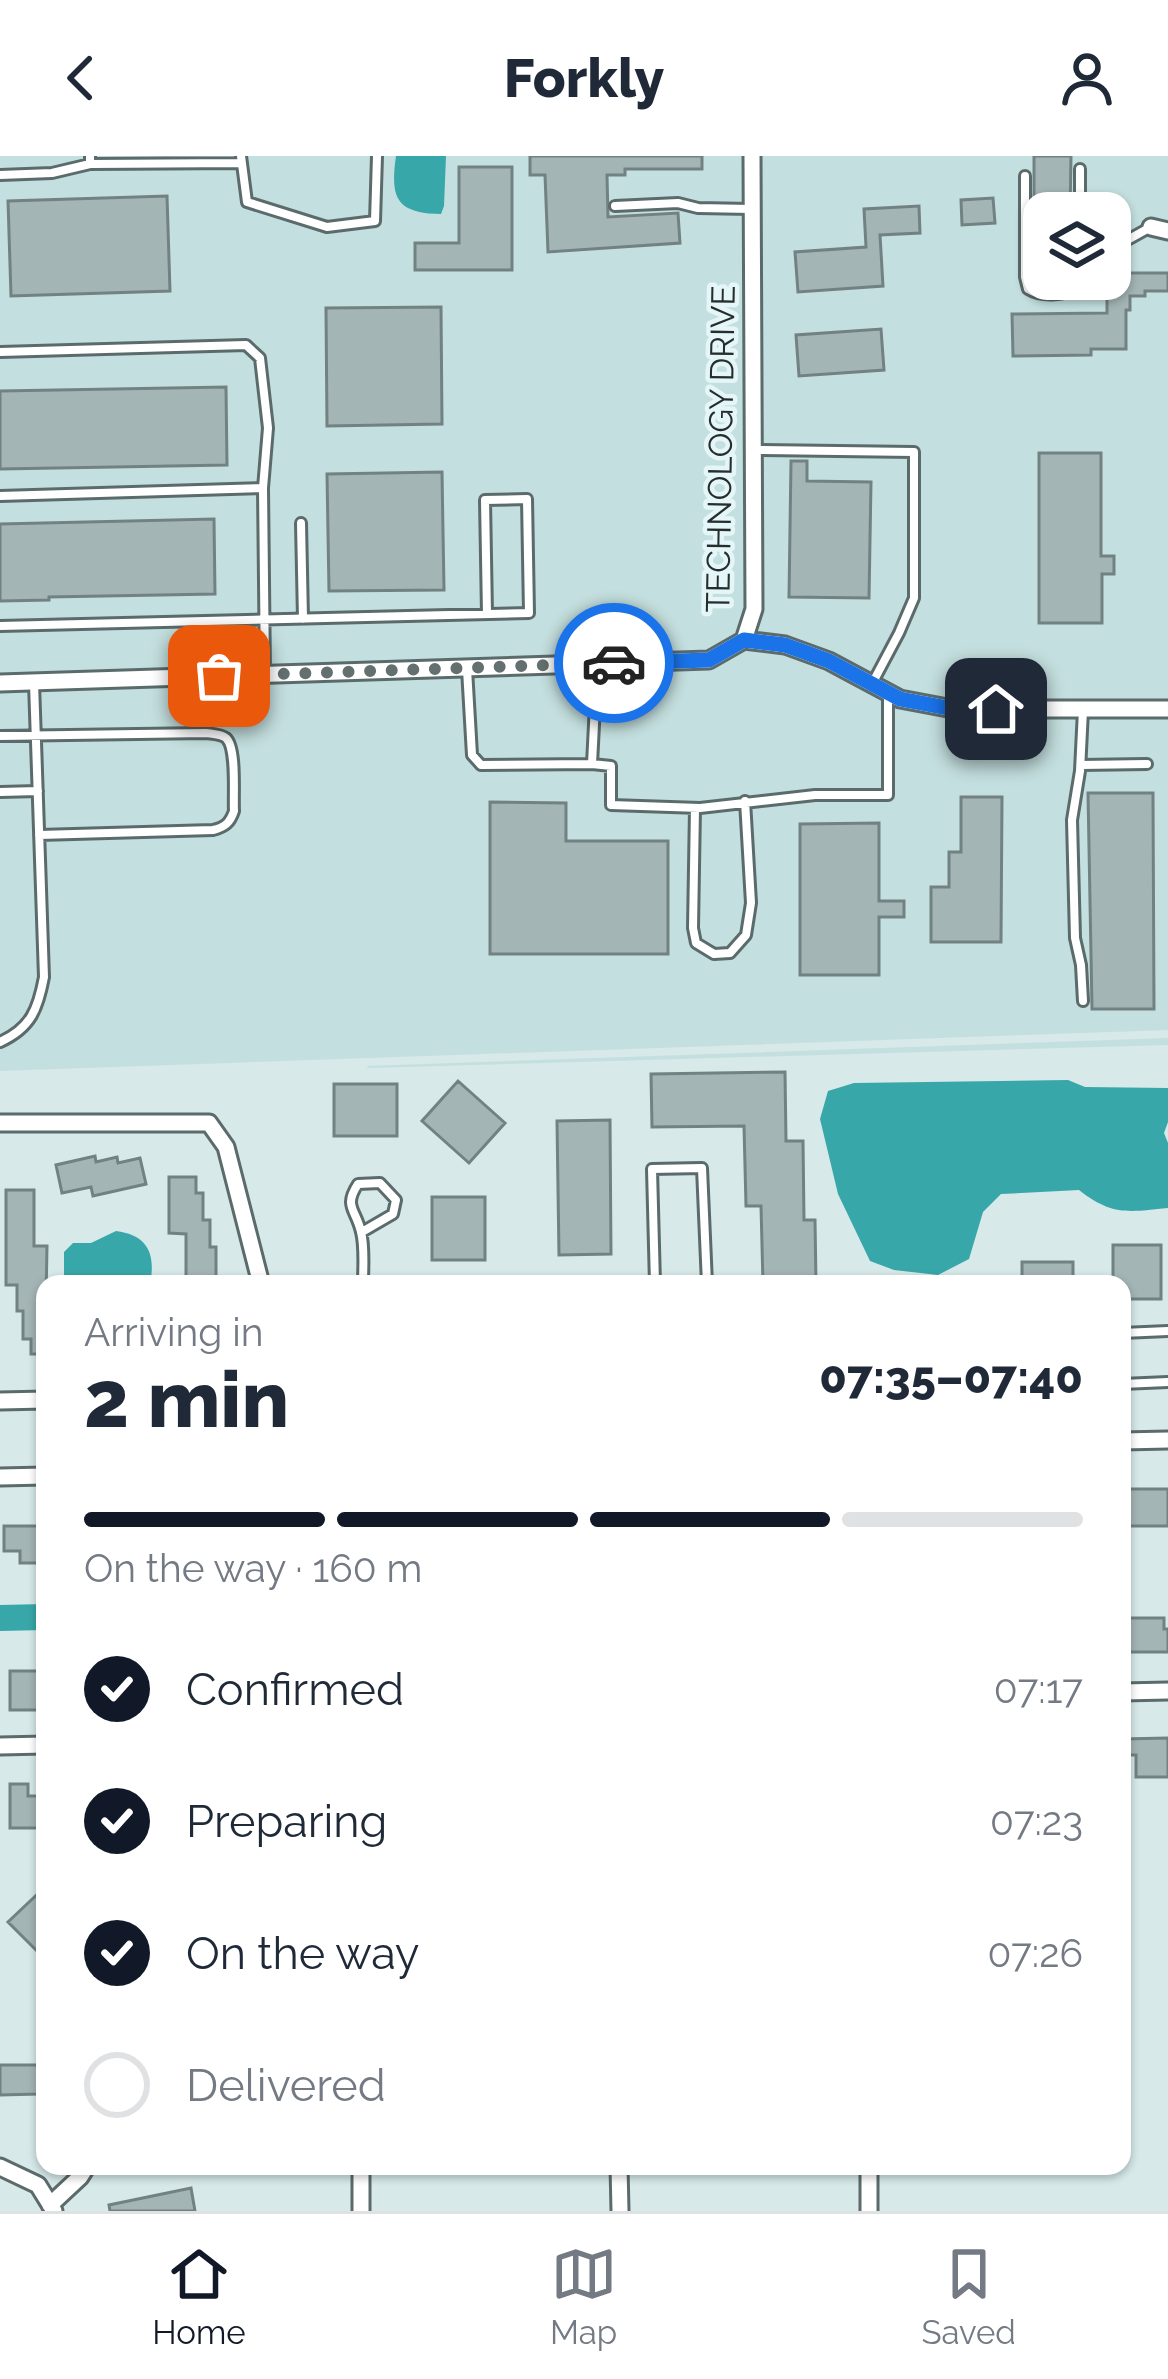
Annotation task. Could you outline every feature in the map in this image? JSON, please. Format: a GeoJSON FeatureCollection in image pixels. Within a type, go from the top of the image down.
{"type":"FeatureCollection","features":[{"type":"Feature","properties":{"kind":"street","name":"TECHNOLOGY DRIVE"},"geometry":{"type":"LineString","coordinates":[[0,682],[709,660],[744,640],[754,609],[752,156]]}},
{"type":"Feature","properties":{"kind":"street"},"geometry":{"type":"LineString","coordinates":[[744,640],[785,645],[829,661],[900,699],[953,709],[1168,709]]}},
{"type":"Feature","properties":{"kind":"street"},"geometry":{"type":"LineString","coordinates":[[0,1123],[209,1123],[226,1147],[259,1275]]}},
{"type":"Feature","properties":{"kind":"street"},"geometry":{"type":"LineString","coordinates":[[0,1401],[36,1400]]}},
{"type":"Feature","properties":{"kind":"street"},"geometry":{"type":"LineString","coordinates":[[1131,1441],[1168,1440]]}},
{"type":"Feature","properties":{"kind":"street"},"geometry":{"type":"LineString","coordinates":[[0,1477],[36,1476]]}},
{"type":"Feature","properties":{"kind":"street"},"geometry":{"type":"LineString","coordinates":[[1131,1692],[1168,1691]]}},
{"type":"Feature","properties":{"kind":"street"},"geometry":{"type":"LineString","coordinates":[[0,1746],[36,1744]]}},
{"type":"Feature","properties":{"kind":"street"},"geometry":{"type":"LineString","coordinates":[[0,2167],[38,2185],[52,2208],[81,2175]]}},
{"type":"Feature","properties":{"kind":"street"},"geometry":{"type":"LineString","coordinates":[[361,2175],[361,2211]]}},
{"type":"Feature","properties":{"kind":"street"},"geometry":{"type":"LineString","coordinates":[[620,2175],[620,2211]]}},
{"type":"Feature","properties":{"kind":"street"},"geometry":{"type":"LineString","coordinates":[[869,2175],[869,2211]]}},
{"type":"Feature","properties":{"kind":"lane"},"geometry":{"type":"LineString","coordinates":[[0,175],[52,173],[90,160],[241,160],[248,202],[327,227],[375,221],[377,156]]}},
{"type":"Feature","properties":{"kind":"lane"},"geometry":{"type":"LineString","coordinates":[[1080,169],[1080,192]]}},
{"type":"Feature","properties":{"kind":"lane"},"geometry":{"type":"LineString","coordinates":[[1025,176],[1025,192]]}},
{"type":"Feature","properties":{"kind":"lane"},"geometry":{"type":"LineString","coordinates":[[615,206],[677,203],[753,209]]}},
{"type":"Feature","properties":{"kind":"lane"},"geometry":{"type":"LineString","coordinates":[[0,352],[246,345],[260,358],[268,428],[263,488],[265,674]]}},
{"type":"Feature","properties":{"kind":"lane"},"geometry":{"type":"LineString","coordinates":[[467,668],[472,754],[481,765],[610,766],[611,805],[695,808],[815,795],[888,795],[880,688],[914,598],[914,452],[753,449]]}},
{"type":"Feature","properties":{"kind":"lane"},"geometry":{"type":"LineString","coordinates":[[0,496],[263,488]]}},
{"type":"Feature","properties":{"kind":"lane"},"geometry":{"type":"LineString","coordinates":[[0,626],[529,613],[527,499],[485,500],[487,614]]}},
{"type":"Feature","properties":{"kind":"lane"},"geometry":{"type":"LineString","coordinates":[[302,523],[303,619]]}},
{"type":"Feature","properties":{"kind":"lane"},"geometry":{"type":"LineString","coordinates":[[592,764],[597,664]]}},
{"type":"Feature","properties":{"kind":"lane"},"geometry":{"type":"LineString","coordinates":[[0,1042],[19,1033],[39,1001],[44,976],[34,682]]}},
{"type":"Feature","properties":{"kind":"lane"},"geometry":{"type":"LineString","coordinates":[[1083,709],[1072,820],[1075,938],[1083,1001]]}},
{"type":"Feature","properties":{"kind":"lane"},"geometry":{"type":"LineString","coordinates":[[0,736],[206,733],[221,735],[232,750],[234,811],[224,828],[39,836]]}},
{"type":"Feature","properties":{"kind":"lane"},"geometry":{"type":"LineString","coordinates":[[1081,765],[1147,764]]}},
{"type":"Feature","properties":{"kind":"lane"},"geometry":{"type":"LineString","coordinates":[[0,792],[38,790]]}},
{"type":"Feature","properties":{"kind":"lane"},"geometry":{"type":"LineString","coordinates":[[695,808],[696,943],[714,954],[730,953],[746,935],[751,902],[745,801]]}},
{"type":"Feature","properties":{"kind":"lane"},"geometry":{"type":"LineString","coordinates":[[655,1275],[652,1169],[686,1168],[703,1168],[707,1275]]}},
{"type":"Feature","properties":{"kind":"lane"},"geometry":{"type":"LineString","coordinates":[[362,1232],[393,1214],[396,1200],[380,1183],[358,1184],[350,1197],[362,1232],[363,1275]]}},
{"type":"Feature","properties":{"kind":"lane"},"geometry":{"type":"LineString","coordinates":[[1131,1333],[1168,1331]]}},
{"type":"Feature","properties":{"kind":"lane"},"geometry":{"type":"LineString","coordinates":[[1131,1384],[1168,1382]]}},
{"type":"Feature","properties":{"kind":"shaded area"},"geometry":{"type":"Polygon","coordinates":[[[0,156],[1168,156],[1168,1030],[0,1071],[0,156]]]}},
{"type":"Feature","properties":{"kind":"shaded area"},"geometry":{"type":"Polygon","coordinates":[[[1168,1038],[1168,1045],[367,1068],[368,1066],[1168,1038]]]}},
{"type":"Feature","properties":{"kind":"water"},"geometry":{"type":"Polygon","coordinates":[[[396,156],[446,156],[441,214],[414,210],[399,200],[394,183],[396,156]]]}},
{"type":"Feature","properties":{"kind":"water"},"geometry":{"type":"Polygon","coordinates":[[[1068,1080],[1085,1087],[1168,1088],[1164,1133],[1168,1208],[1121,1210],[1079,1190],[1001,1194],[983,1212],[969,1259],[938,1275],[894,1270],[870,1261],[838,1194],[820,1119],[828,1091],[854,1083],[1068,1080]]]}},
{"type":"Feature","properties":{"kind":"water"},"geometry":{"type":"Polygon","coordinates":[[[116,1231],[136,1237],[150,1255],[151,1275],[64,1275],[64,1252],[73,1243],[91,1243],[116,1231]]]}},
{"type":"Feature","properties":{"kind":"water"},"geometry":{"type":"Polygon","coordinates":[[[36,1604],[36,1630],[0,1631],[0,1605],[36,1604]]]}},
{"type":"Feature","properties":{"kind":"building"},"geometry":{"type":"Polygon","coordinates":[[[530,156],[702,156],[702,169],[625,169],[625,175],[607,175],[608,217],[678,213],[680,243],[548,252],[545,175],[530,175],[530,156]]]}},
{"type":"Feature","properties":{"kind":"building"},"geometry":{"type":"Polygon","coordinates":[[[1034,156],[1071,156],[1070,192],[1034,192],[1034,156]]]}},
{"type":"Feature","properties":{"kind":"building"},"geometry":{"type":"Polygon","coordinates":[[[459,167],[512,167],[512,270],[415,270],[415,243],[459,243],[459,167]]]}},
{"type":"Feature","properties":{"kind":"building"},"geometry":{"type":"Polygon","coordinates":[[[167,196],[170,291],[11,296],[8,201],[167,196]]]}},
{"type":"Feature","properties":{"kind":"building"},"geometry":{"type":"Polygon","coordinates":[[[993,198],[995,223],[962,225],[961,200],[993,198]]]}},
{"type":"Feature","properties":{"kind":"building"},"geometry":{"type":"Polygon","coordinates":[[[919,206],[920,233],[880,235],[883,286],[798,292],[795,252],[866,247],[864,209],[919,206]]]}},
{"type":"Feature","properties":{"kind":"building"},"geometry":{"type":"Polygon","coordinates":[[[1131,273],[1168,273],[1168,291],[1145,291],[1145,296],[1131,296],[1131,273]]]}},
{"type":"Feature","properties":{"kind":"building"},"geometry":{"type":"Polygon","coordinates":[[[1107,300],[1130,300],[1126,349],[1091,349],[1091,355],[1013,356],[1012,314],[1107,313],[1107,300]]]}},
{"type":"Feature","properties":{"kind":"building"},"geometry":{"type":"Polygon","coordinates":[[[441,307],[442,424],[327,426],[326,308],[441,307]]]}},
{"type":"Feature","properties":{"kind":"building"},"geometry":{"type":"Polygon","coordinates":[[[881,329],[884,370],[799,376],[796,335],[881,329]]]}},
{"type":"Feature","properties":{"kind":"building"},"geometry":{"type":"Polygon","coordinates":[[[226,387],[227,465],[0,469],[0,391],[226,387]]]}},
{"type":"Feature","properties":{"kind":"building"},"geometry":{"type":"Polygon","coordinates":[[[1039,453],[1101,453],[1101,556],[1114,556],[1114,574],[1102,574],[1102,623],[1039,623],[1039,453]]]}},
{"type":"Feature","properties":{"kind":"building"},"geometry":{"type":"Polygon","coordinates":[[[791,461],[807,461],[807,481],[871,482],[869,598],[789,597],[791,461]]]}},
{"type":"Feature","properties":{"kind":"building"},"geometry":{"type":"Polygon","coordinates":[[[442,472],[444,590],[329,591],[327,474],[442,472]]]}},
{"type":"Feature","properties":{"kind":"building"},"geometry":{"type":"Polygon","coordinates":[[[214,519],[215,594],[0,601],[0,524],[214,519]]]}},
{"type":"Feature","properties":{"kind":"building"},"geometry":{"type":"Polygon","coordinates":[[[1088,793],[1153,793],[1154,1009],[1092,1009],[1088,793]]]}},
{"type":"Feature","properties":{"kind":"building"},"geometry":{"type":"Polygon","coordinates":[[[961,797],[1002,797],[1001,942],[931,942],[931,887],[949,887],[949,852],[961,852],[961,797]]]}},
{"type":"Feature","properties":{"kind":"building"},"geometry":{"type":"Polygon","coordinates":[[[490,802],[566,803],[566,841],[668,841],[668,954],[490,954],[490,802]]]}},
{"type":"Feature","properties":{"kind":"building"},"geometry":{"type":"Polygon","coordinates":[[[879,823],[879,901],[904,901],[904,917],[879,917],[879,975],[800,975],[800,824],[879,823]]]}},
{"type":"Feature","properties":{"kind":"building"},"geometry":{"type":"Polygon","coordinates":[[[785,1072],[786,1141],[803,1141],[804,1220],[815,1220],[816,1275],[763,1275],[761,1206],[746,1206],[744,1126],[652,1127],[651,1074],[785,1072]]]}},
{"type":"Feature","properties":{"kind":"building"},"geometry":{"type":"Polygon","coordinates":[[[458,1081],[505,1123],[469,1163],[422,1121],[458,1081]]]}},
{"type":"Feature","properties":{"kind":"building"},"geometry":{"type":"Polygon","coordinates":[[[334,1084],[397,1084],[397,1136],[334,1136],[334,1084]]]}},
{"type":"Feature","properties":{"kind":"building"},"geometry":{"type":"Polygon","coordinates":[[[610,1120],[611,1254],[559,1255],[557,1121],[610,1120]]]}},
{"type":"Feature","properties":{"kind":"building"},"geometry":{"type":"Polygon","coordinates":[[[95,1156],[96,1162],[117,1157],[118,1163],[140,1158],[146,1184],[93,1196],[91,1187],[62,1193],[56,1165],[95,1156]]]}},
{"type":"Feature","properties":{"kind":"building"},"geometry":{"type":"Polygon","coordinates":[[[169,1177],[196,1177],[196,1193],[203,1193],[203,1220],[210,1220],[210,1247],[216,1247],[216,1275],[186,1275],[186,1234],[169,1233],[169,1177]]]}},
{"type":"Feature","properties":{"kind":"building"},"geometry":{"type":"Polygon","coordinates":[[[6,1190],[34,1190],[34,1246],[47,1246],[46,1275],[36,1275],[36,1354],[31,1354],[31,1339],[23,1339],[17,1285],[6,1285],[6,1190]]]}},
{"type":"Feature","properties":{"kind":"building"},"geometry":{"type":"Polygon","coordinates":[[[432,1197],[485,1197],[485,1260],[432,1260],[432,1197]]]}},
{"type":"Feature","properties":{"kind":"building"},"geometry":{"type":"Polygon","coordinates":[[[1113,1245],[1161,1245],[1161,1299],[1131,1299],[1131,1275],[1113,1275],[1113,1245]]]}},
{"type":"Feature","properties":{"kind":"building"},"geometry":{"type":"Polygon","coordinates":[[[1022,1262],[1073,1262],[1073,1275],[1022,1275],[1022,1262]]]}},
{"type":"Feature","properties":{"kind":"building"},"geometry":{"type":"Polygon","coordinates":[[[1131,1489],[1168,1489],[1168,1526],[1131,1526],[1131,1489]]]}},
{"type":"Feature","properties":{"kind":"building"},"geometry":{"type":"Polygon","coordinates":[[[4,1526],[36,1526],[36,1563],[20,1563],[20,1551],[4,1551],[4,1526]]]}},
{"type":"Feature","properties":{"kind":"building"},"geometry":{"type":"Polygon","coordinates":[[[1131,1618],[1164,1618],[1168,1652],[1131,1652],[1131,1618]]]}},
{"type":"Feature","properties":{"kind":"building"},"geometry":{"type":"Polygon","coordinates":[[[10,1671],[36,1671],[36,1710],[10,1710],[10,1671]]]}},
{"type":"Feature","properties":{"kind":"building"},"geometry":{"type":"Polygon","coordinates":[[[1168,1738],[1168,1777],[1136,1777],[1131,1739],[1168,1738]]]}},
{"type":"Feature","properties":{"kind":"building"},"geometry":{"type":"Polygon","coordinates":[[[10,1784],[28,1784],[28,1796],[36,1796],[36,1828],[10,1828],[10,1784]]]}},
{"type":"Feature","properties":{"kind":"building"},"geometry":{"type":"Polygon","coordinates":[[[36,1896],[36,1950],[8,1922],[36,1896]]]}},
{"type":"Feature","properties":{"kind":"building"},"geometry":{"type":"Polygon","coordinates":[[[0,2065],[36,2065],[36,2094],[0,2095],[0,2065]]]}},
{"type":"Feature","properties":{"kind":"building"},"geometry":{"type":"Polygon","coordinates":[[[191,2188],[195,2211],[110,2211],[109,2205],[191,2188]]]}},
{"type":"Feature","properties":{"kind":"way so far"},"geometry":{"type":"LineString","coordinates":[[219,676],[614,663]]}},
{"type":"Feature","properties":{"kind":"route"},"geometry":{"type":"LineString","coordinates":[[614,663],[709,660],[744,640],[785,645],[829,661],[900,699],[953,709],[996,709]]}}]}
